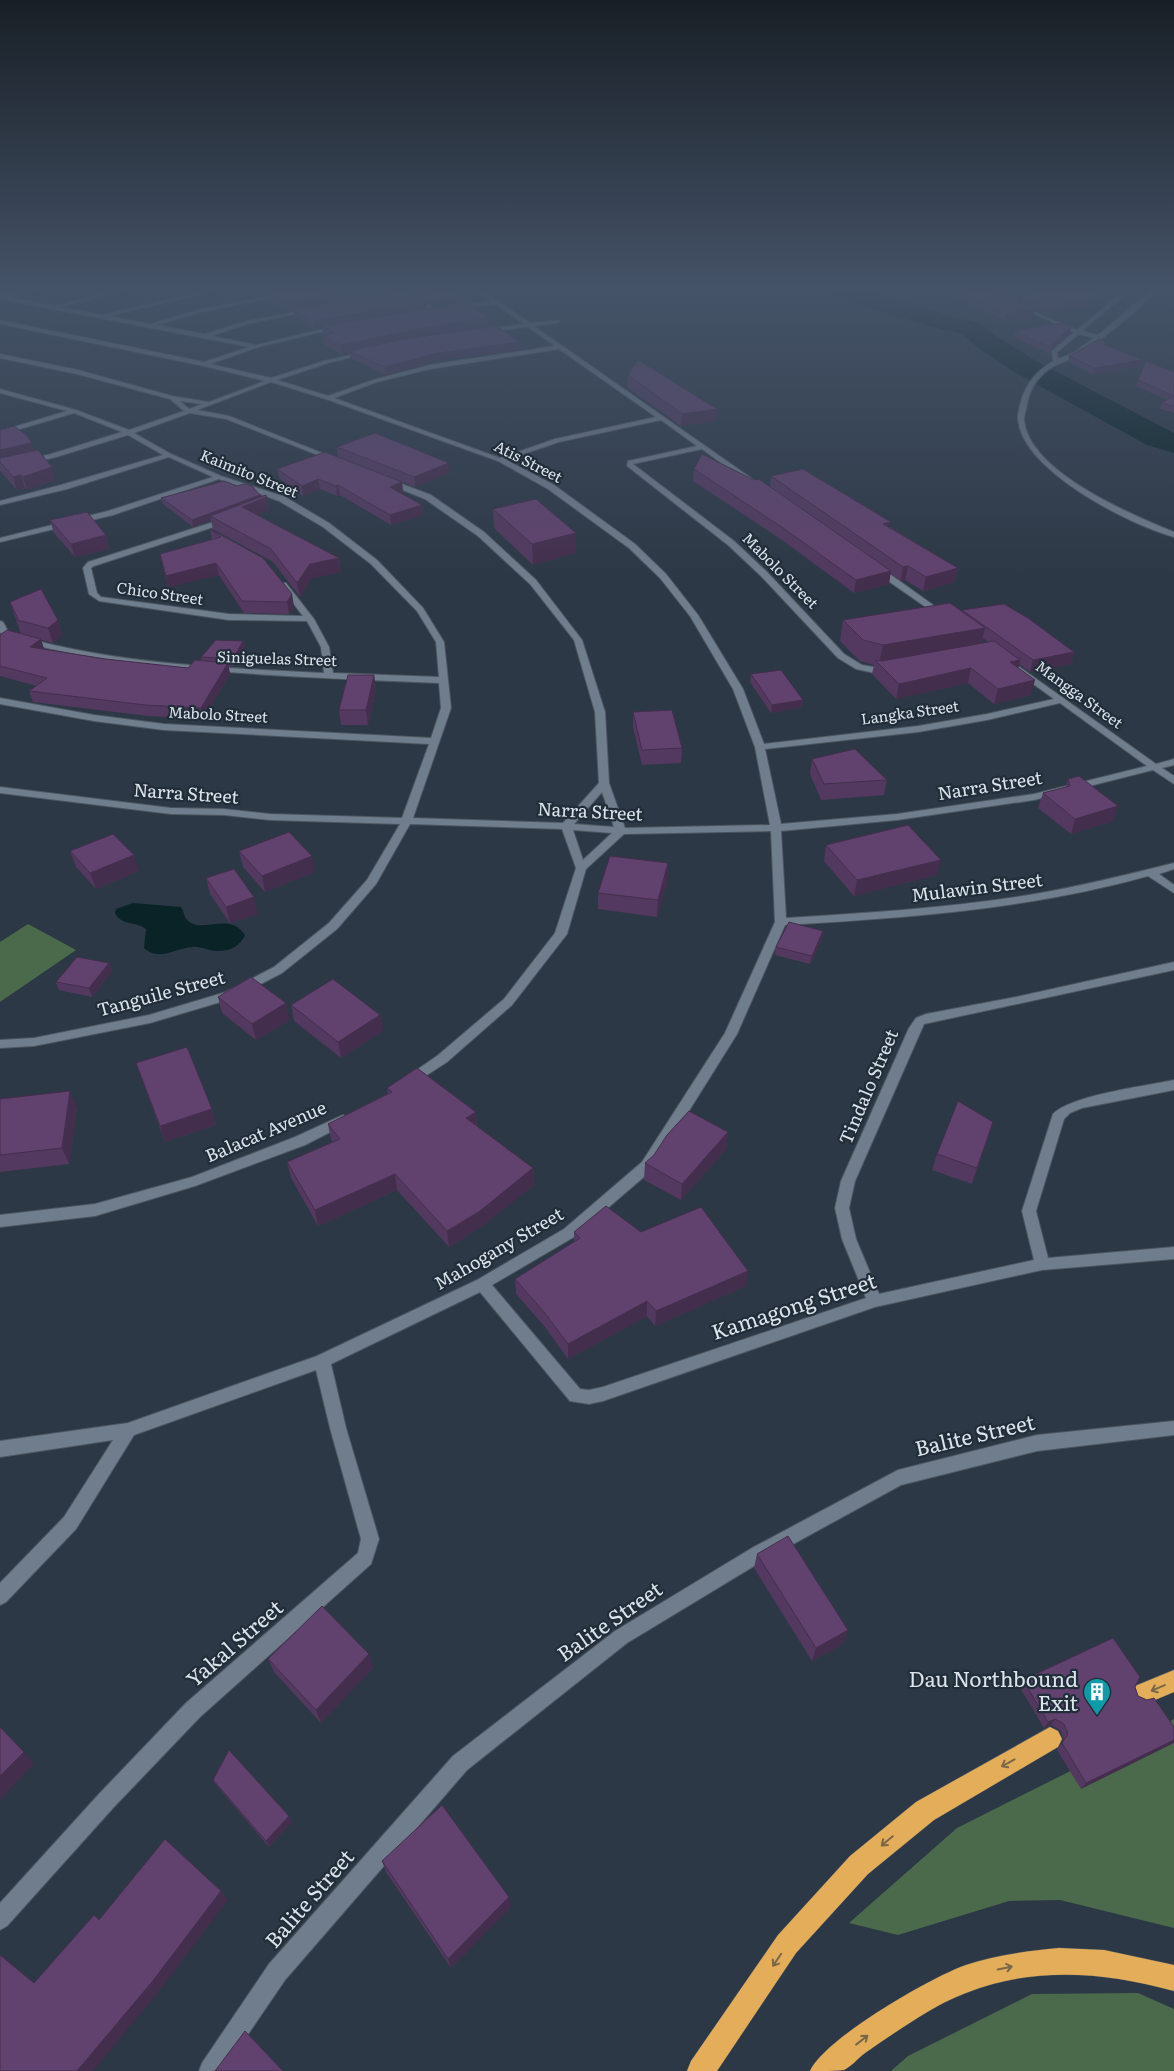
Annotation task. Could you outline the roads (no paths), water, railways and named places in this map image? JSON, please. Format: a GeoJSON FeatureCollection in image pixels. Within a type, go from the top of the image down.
{"type":"FeatureCollection","features":[{"type":"Feature","properties":{"kind":"highway"},"geometry":{"type":"LineString","coordinates":[[1142,1694],[1174,1681]]}},
{"type":"Feature","properties":{"kind":"highway"},"geometry":{"type":"LineString","coordinates":[[701,2071],[787,1944],[858,1865],[926,1811],[1050,1739]]}},
{"type":"Feature","properties":{"kind":"highway"},"geometry":{"type":"LineString","coordinates":[[824,2071],[870,2034],[914,2004],[961,1980],[1004,1968],[1044,1961],[1089,1960],[1138,1967],[1174,1978]]}},
{"type":"Feature","properties":{"kind":"street"},"geometry":{"type":"LineString","coordinates":[[124,385],[172,398],[211,404],[227,416],[346,464]]}},
{"type":"Feature","properties":{"kind":"street"},"geometry":{"type":"LineString","coordinates":[[0,468],[63,453],[211,404],[259,385]]}},
{"type":"Feature","properties":{"kind":"street","name":"Atis Street"},"geometry":{"type":"LineString","coordinates":[[285,385],[328,398],[500,460],[551,487],[632,546],[663,576],[694,615],[738,689],[760,747],[776,828]]}},
{"type":"Feature","properties":{"kind":"street"},"geometry":{"type":"LineString","coordinates":[[328,398],[365,385]]}},
{"type":"Feature","properties":{"kind":"street"},"geometry":{"type":"LineString","coordinates":[[615,385],[768,492]]}},
{"type":"Feature","properties":{"kind":"street"},"geometry":{"type":"LineString","coordinates":[[1031,385],[1020,407],[1022,429],[1034,449],[1049,467],[1096,500],[1135,520],[1174,535]]}},
{"type":"Feature","properties":{"kind":"street","name":"Kaimito Street"},"geometry":{"type":"LineString","coordinates":[[0,391],[74,411],[127,432],[169,455],[219,477],[282,499],[326,525],[374,562],[420,610],[440,642],[446,708],[406,822]]}},
{"type":"Feature","properties":{"kind":"street"},"geometry":{"type":"LineString","coordinates":[[172,398],[188,412],[227,416]]}},
{"type":"Feature","properties":{"kind":"street"},"geometry":{"type":"LineString","coordinates":[[0,433],[74,411]]}},
{"type":"Feature","properties":{"kind":"street"},"geometry":{"type":"LineString","coordinates":[[500,460],[557,440],[664,418]]}},
{"type":"Feature","properties":{"kind":"street","name":"Mabolo Street"},"geometry":{"type":"LineString","coordinates":[[703,447],[630,462],[629,465],[731,543],[764,574],[841,656],[859,667],[879,671],[898,668]]}},
{"type":"Feature","properties":{"kind":"street"},"geometry":{"type":"LineString","coordinates":[[0,503],[72,485],[169,455]]}},
{"type":"Feature","properties":{"kind":"street"},"geometry":{"type":"LineString","coordinates":[[373,475],[428,497],[481,534],[533,582],[578,640],[600,712],[604,783],[621,831],[581,868],[561,934],[508,1002],[442,1059],[402,1086]]}},
{"type":"Feature","properties":{"kind":"street"},"geometry":{"type":"LineString","coordinates":[[0,540],[110,513],[169,496],[219,477]]}},
{"type":"Feature","properties":{"kind":"street"},"geometry":{"type":"LineString","coordinates":[[264,506],[282,499]]}},
{"type":"Feature","properties":{"kind":"street","name":"Chico Street"},"geometry":{"type":"LineString","coordinates":[[237,516],[91,564],[87,568],[93,594],[99,599],[229,617],[310,619]]}},
{"type":"Feature","properties":{"kind":"street"},"geometry":{"type":"LineString","coordinates":[[202,529],[210,534]]}},
{"type":"Feature","properties":{"kind":"street"},"geometry":{"type":"LineString","coordinates":[[872,566],[953,622]]}},
{"type":"Feature","properties":{"kind":"street"},"geometry":{"type":"LineString","coordinates":[[275,574],[310,619],[325,646],[329,675]]}},
{"type":"Feature","properties":{"kind":"street","name":"Siniguelas Street"},"geometry":{"type":"LineString","coordinates":[[0,624],[6,635],[103,657],[207,670],[444,680]]}},
{"type":"Feature","properties":{"kind":"street","name":"Mangga Street"},"geometry":{"type":"LineString","coordinates":[[1008,662],[1174,781]]}},
{"type":"Feature","properties":{"kind":"street","name":"Langka Street"},"geometry":{"type":"LineString","coordinates":[[760,747],[918,729],[987,717],[1062,700]]}},
{"type":"Feature","properties":{"kind":"street","name":"Mabolo Street"},"geometry":{"type":"LineString","coordinates":[[0,701],[94,718],[164,727],[436,741]]}},
{"type":"Feature","properties":{"kind":"street","name":"Narra Street"},"geometry":{"type":"LineString","coordinates":[[5,791],[171,811],[224,812],[270,817],[566,826],[621,831],[776,828],[898,816],[1034,797],[1174,762]]}},
{"type":"Feature","properties":{"kind":"street"},"geometry":{"type":"LineString","coordinates":[[581,868],[566,826],[604,783]]}},
{"type":"Feature","properties":{"kind":"street"},"geometry":{"type":"LineString","coordinates":[[0,797],[5,791]]}},
{"type":"Feature","properties":{"kind":"street","name":"Tanguile Street"},"geometry":{"type":"LineString","coordinates":[[0,1044],[34,1042],[150,1020],[230,995],[278,970],[333,926],[372,882],[406,822]]}},
{"type":"Feature","properties":{"kind":"street","name":"Mahogany Street"},"geometry":{"type":"LineString","coordinates":[[0,1449],[128,1430],[322,1360],[482,1284],[569,1233],[647,1166],[731,1034],[781,922],[776,828]]}},
{"type":"Feature","properties":{"kind":"street","name":"Mulawin Street"},"geometry":{"type":"LineString","coordinates":[[781,922],[909,914],[1032,899],[1151,873],[1174,866]]}},
{"type":"Feature","properties":{"kind":"street"},"geometry":{"type":"LineString","coordinates":[[1151,873],[1174,890]]}},
{"type":"Feature","properties":{"kind":"street","name":"Tindalo Street"},"geometry":{"type":"LineString","coordinates":[[875,1301],[849,1239],[842,1208],[848,1181],[915,1028],[920,1021],[926,1018],[1016,1001],[1174,966]]}},
{"type":"Feature","properties":{"kind":"street"},"geometry":{"type":"LineString","coordinates":[[1042,1264],[1029,1211],[1058,1117],[1065,1110],[1080,1104],[1174,1085]]}},
{"type":"Feature","properties":{"kind":"street","name":"Balacat Avenue"},"geometry":{"type":"LineString","coordinates":[[0,1222],[95,1210],[195,1181],[300,1141],[352,1115]]}},
{"type":"Feature","properties":{"kind":"street","name":"Kamagong Street"},"geometry":{"type":"LineString","coordinates":[[482,1284],[576,1396],[588,1398],[875,1301],[1042,1264],[1174,1253]]}},
{"type":"Feature","properties":{"kind":"street","name":"Yakal Street"},"geometry":{"type":"LineString","coordinates":[[0,1919],[106,1801],[193,1710],[366,1558],[370,1539],[338,1428],[322,1360]]}},
{"type":"Feature","properties":{"kind":"street","name":"Balite Street"},"geometry":{"type":"LineString","coordinates":[[210,2071],[277,1972],[460,1763],[621,1637],[758,1554],[898,1478],[1037,1443],[1174,1428]]}},
{"type":"Feature","properties":{"kind":"street"},"geometry":{"type":"LineString","coordinates":[[0,1596],[70,1523],[128,1430]]}},
{"type":"Feature","properties":{"kind":"waterway"},"geometry":{"type":"LineString","coordinates":[[1059,385],[1158,438],[1174,444]]}},
{"type":"Feature","properties":{"kind":"place","name":"Dau Northbound Exit"},"geometry":{"type":"Point","coordinates":[1097,1716]}}]}
